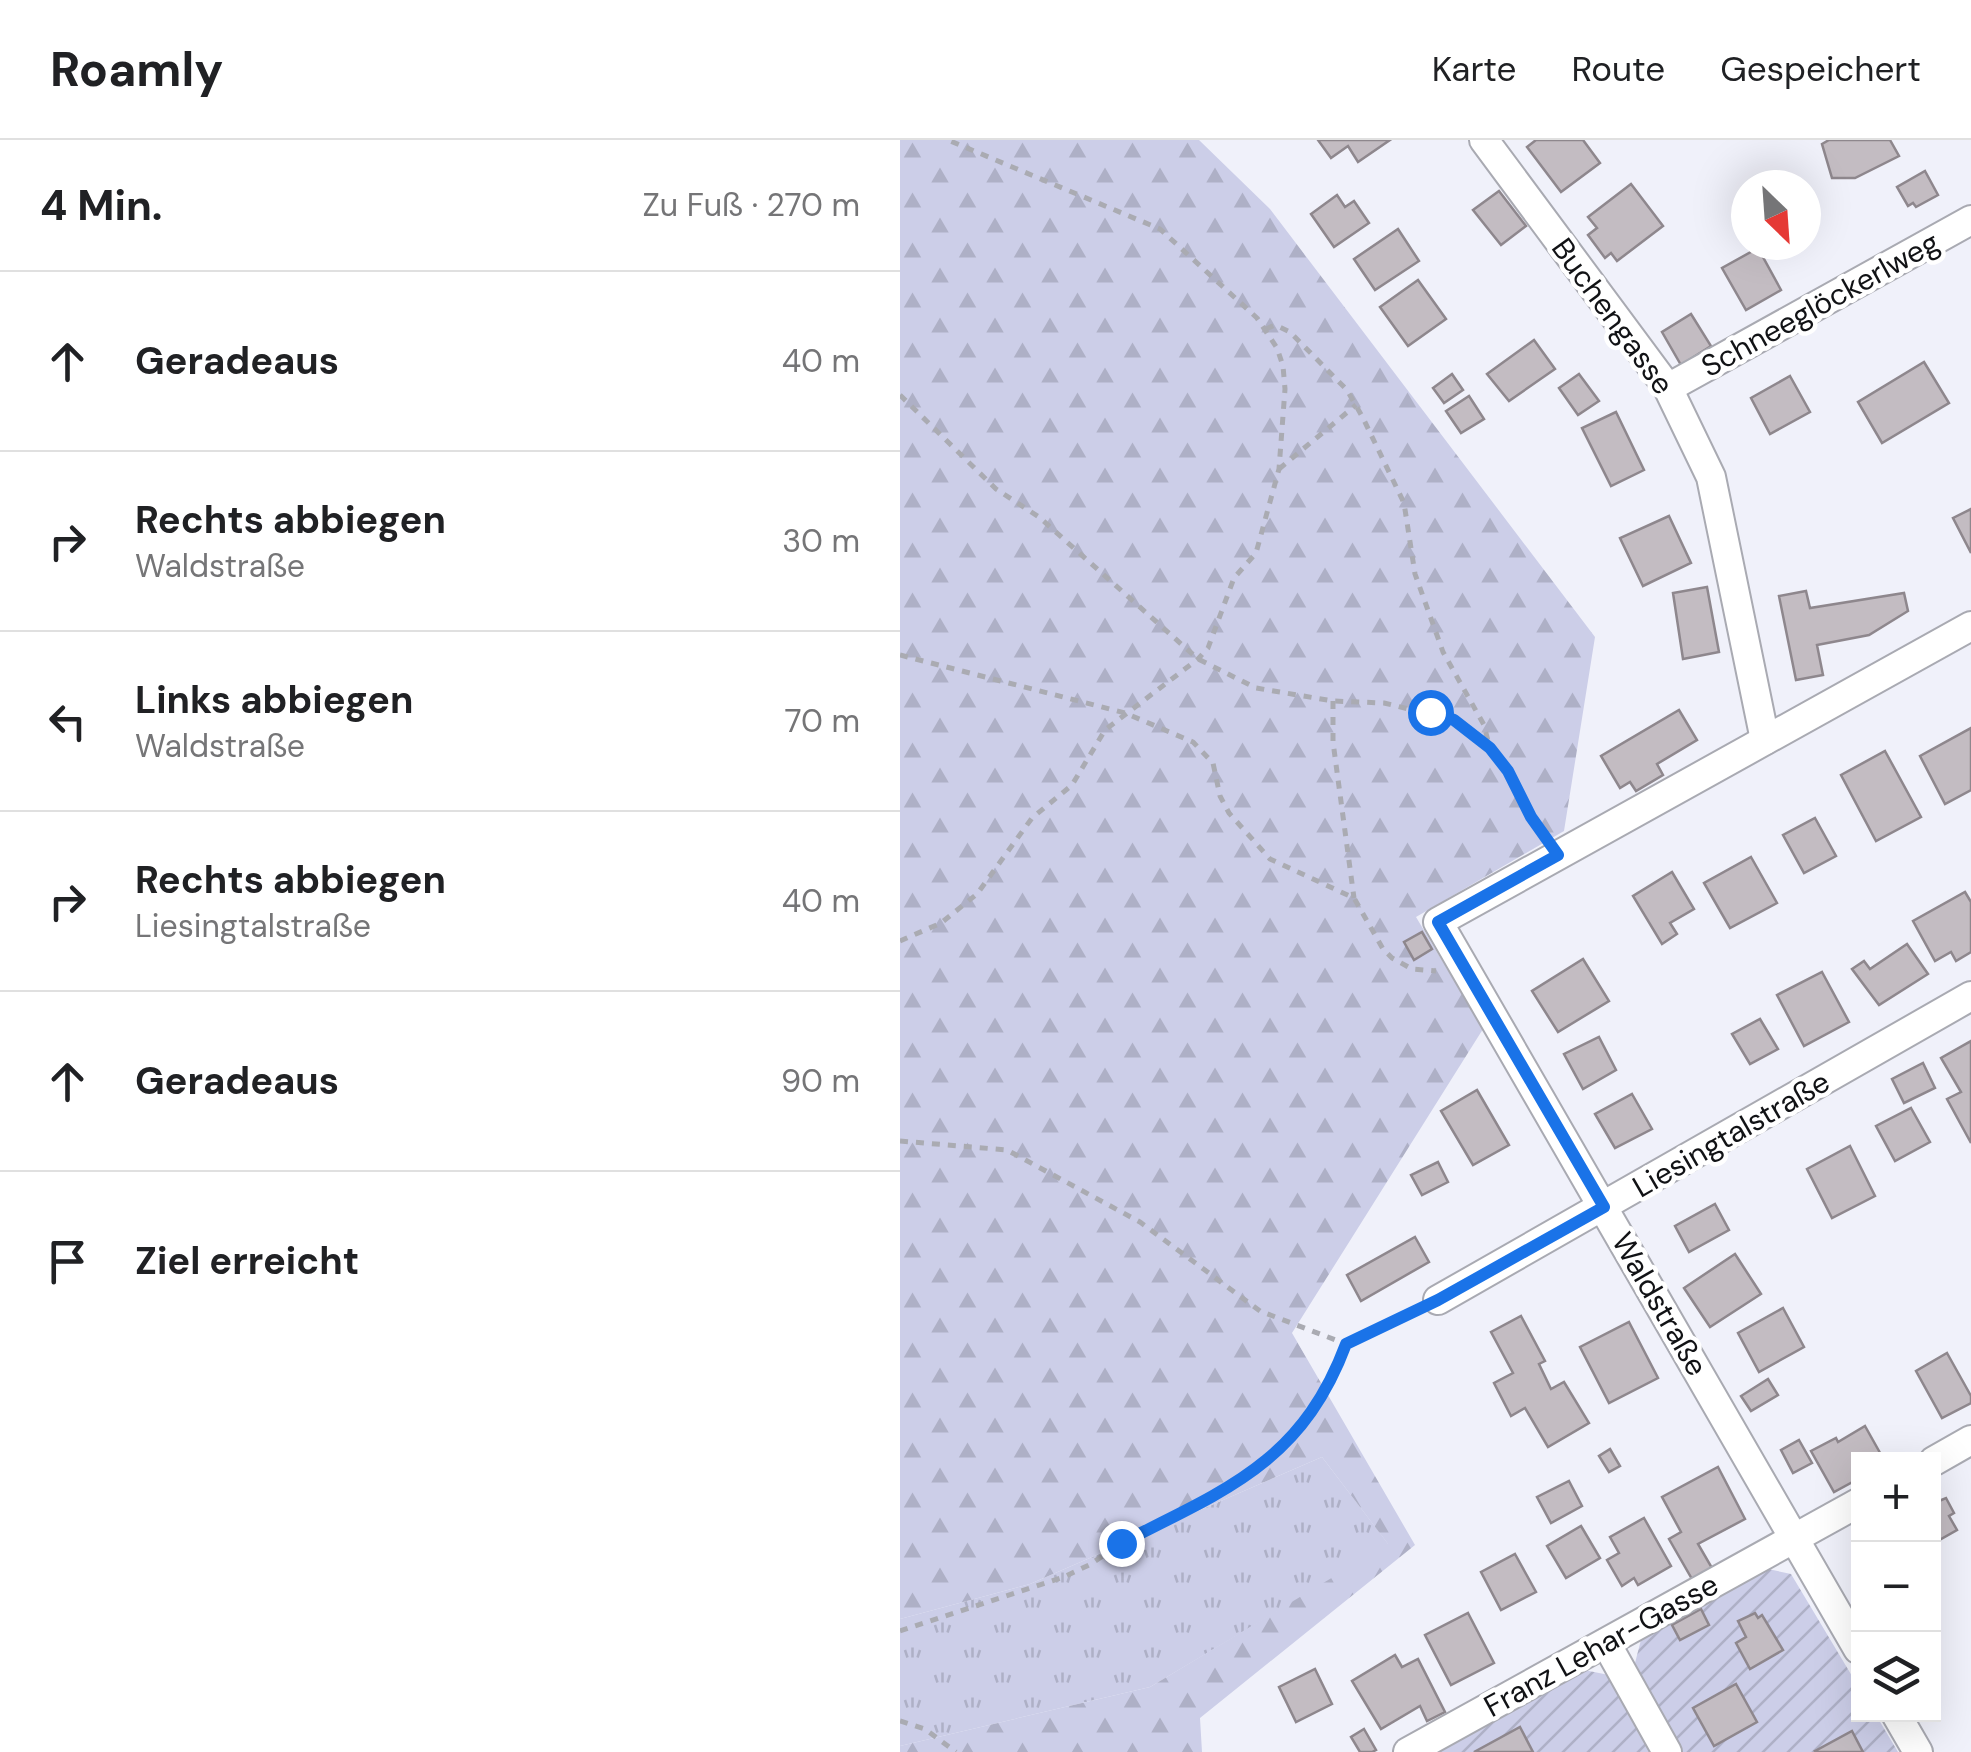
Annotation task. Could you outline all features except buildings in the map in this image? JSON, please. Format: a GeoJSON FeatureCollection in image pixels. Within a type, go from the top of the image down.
{"type":"FeatureCollection","features":[{"type":"Feature","properties":{"kind":"street","name":"Buchengasse"},"geometry":{"type":"LineString","coordinates":[[1484,140],[1668,388],[1711,477],[1765,740]]}},
{"type":"Feature","properties":{"kind":"street","name":"Schneeglöckerlweg"},"geometry":{"type":"LineString","coordinates":[[1668,388],[1971,220]]}},
{"type":"Feature","properties":{"kind":"street","name":"Waldstraße"},"geometry":{"type":"LineString","coordinates":[[1851,1637],[1438,922],[1971,626]]}},
{"type":"Feature","properties":{"kind":"street","name":"Liesingtalstraße"},"geometry":{"type":"LineString","coordinates":[[1438,1300],[1971,996]]}},
{"type":"Feature","properties":{"kind":"street"},"geometry":{"type":"LineString","coordinates":[[1941,1457],[1971,1440]]}},
{"type":"Feature","properties":{"kind":"street","name":"Franz Lehar-Gasse"},"geometry":{"type":"LineString","coordinates":[[1408,1752],[1851,1507]]}},
{"type":"Feature","properties":{"kind":"street"},"geometry":{"type":"LineString","coordinates":[[1606,1642],[1667,1752]]}},
{"type":"Feature","properties":{"kind":"street"},"geometry":{"type":"LineString","coordinates":[[1901,1722],[1918,1752]]}},
{"type":"Feature","properties":{"kind":"path"},"geometry":{"type":"LineString","coordinates":[[900,941],[941,923],[977,894],[1032,818],[1072,785],[1106,730],[1198,660],[1208,648],[1234,578],[1256,552],[1279,469],[1283,366],[1266,329],[1160,228],[948,140]]}},
{"type":"Feature","properties":{"kind":"path"},"geometry":{"type":"LineString","coordinates":[[1266,329],[1276,325],[1290,332],[1347,390],[1356,405],[1404,503],[1418,584],[1443,652],[1484,725],[1490,748]]}},
{"type":"Feature","properties":{"kind":"path"},"geometry":{"type":"LineString","coordinates":[[900,395],[996,489],[1052,529],[1198,660],[1228,678],[1256,688],[1384,703],[1454,720],[1490,748],[1508,771],[1531,817],[1558,855]]}},
{"type":"Feature","properties":{"kind":"path"},"geometry":{"type":"LineString","coordinates":[[1279,469],[1356,405]]}},
{"type":"Feature","properties":{"kind":"path"},"geometry":{"type":"LineString","coordinates":[[900,655],[1126,714],[1193,742],[1213,763],[1220,796],[1229,814],[1270,858],[1354,898]]}},
{"type":"Feature","properties":{"kind":"path"},"geometry":{"type":"LineString","coordinates":[[1333,700],[1332,742],[1354,898],[1382,949],[1392,958],[1412,969],[1429,972],[1462,963]]}},
{"type":"Feature","properties":{"kind":"path"},"geometry":{"type":"LineString","coordinates":[[900,1141],[1007,1150],[1140,1222],[1260,1311],[1346,1344]]}},
{"type":"Feature","properties":{"kind":"path"},"geometry":{"type":"LineString","coordinates":[[900,1632],[1064,1578],[1261,1467],[1285,1446],[1308,1415],[1334,1376],[1346,1344],[1438,1300]]}},
{"type":"Feature","properties":{"kind":"path"},"geometry":{"type":"LineString","coordinates":[[900,1721],[925,1729],[954,1752]]}},
{"type":"Feature","properties":{"kind":"green space"},"geometry":{"type":"Polygon","coordinates":[[[900,140],[1199,140],[1270,209],[1595,637],[1564,831],[1416,917],[1483,1029],[1292,1333],[1415,1545],[1200,1718],[1202,1752],[900,1752],[900,1746],[1150,1687],[1388,1544],[1322,1457],[1030,1584],[900,1619],[900,140]]]}},
{"type":"Feature","properties":{"kind":"green space"},"geometry":{"type":"Polygon","coordinates":[[[1322,1457],[1389,1545],[1150,1687],[900,1746],[900,1619],[1030,1584],[1322,1457]]]}},
{"type":"Feature","properties":{"kind":"green space"},"geometry":{"type":"Polygon","coordinates":[[[1768,1569],[1791,1574],[1851,1674],[1851,1722],[1880,1722],[1898,1752],[1682,1752],[1635,1663],[1643,1632],[1768,1569]]]}},
{"type":"Feature","properties":{"kind":"green space"},"geometry":{"type":"Polygon","coordinates":[[[1584,1670],[1609,1675],[1653,1752],[1435,1752],[1584,1670]]]}},
{"type":"Feature","properties":{"kind":"route"},"geometry":{"type":"LineString","coordinates":[[1121,1543],[1236,1483],[1285,1446],[1334,1376],[1346,1344],[1438,1300],[1604,1207],[1438,922],[1558,855],[1490,748],[1454,720],[1430,712]]}}]}
